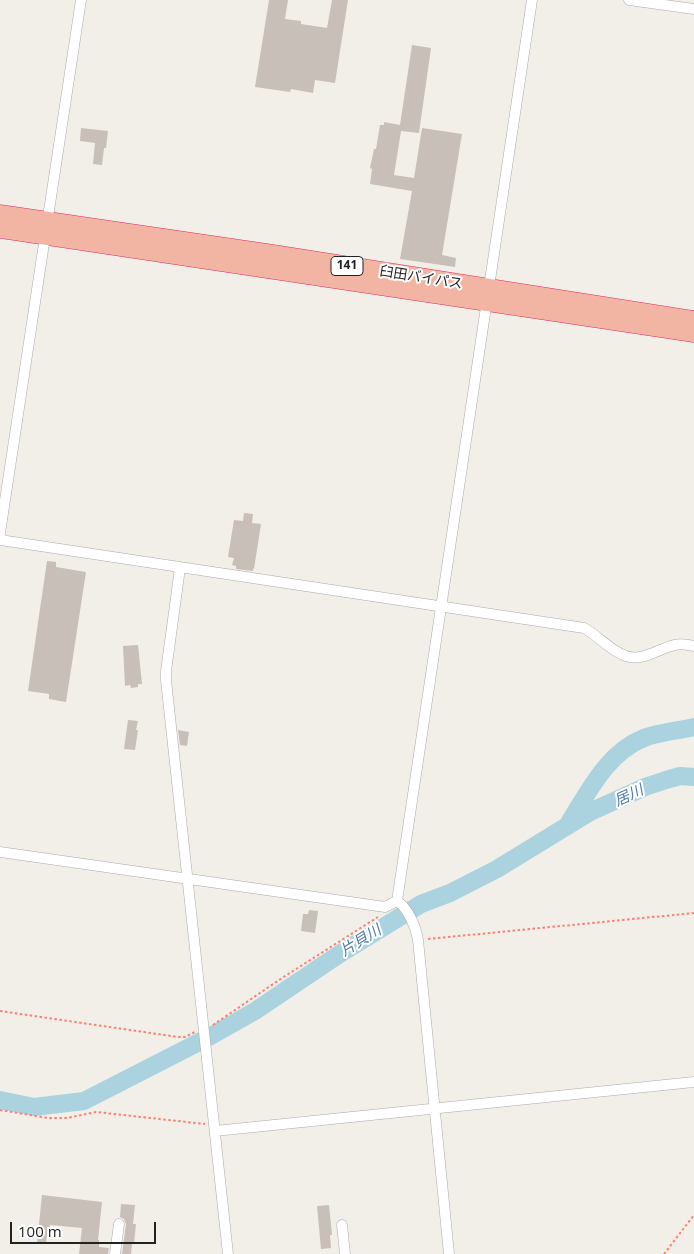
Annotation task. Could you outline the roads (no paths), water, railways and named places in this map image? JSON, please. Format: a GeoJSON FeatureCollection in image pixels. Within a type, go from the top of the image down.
{"type":"FeatureCollection","features":[{"type":"Feature","properties":{"kind":"highway","name":"臼田バイパス"},"geometry":{"type":"LineString","coordinates":[[0,214],[47,228]]}},
{"type":"Feature","properties":{"kind":"highway","name":"臼田バイパス"},"geometry":{"type":"LineString","coordinates":[[0,229],[47,228],[263,253],[694,333]]}},
{"type":"Feature","properties":{"kind":"highway","name":"臼田バイパス"},"geometry":{"type":"LineString","coordinates":[[488,295],[694,320]]}},
{"type":"Feature","properties":{"kind":"street"},"geometry":{"type":"LineString","coordinates":[[81,0],[0,540],[584,628],[618,652],[635,658],[674,645],[694,646]]}},
{"type":"Feature","properties":{"kind":"street"},"geometry":{"type":"LineString","coordinates":[[449,1254],[418,940],[416,927],[397,903],[532,0]]}},
{"type":"Feature","properties":{"kind":"street"},"geometry":{"type":"LineString","coordinates":[[629,0],[694,9]]}},
{"type":"Feature","properties":{"kind":"street"},"geometry":{"type":"LineString","coordinates":[[180,568],[166,680],[228,1254]]}},
{"type":"Feature","properties":{"kind":"street"},"geometry":{"type":"LineString","coordinates":[[0,852],[385,907],[397,903]]}},
{"type":"Feature","properties":{"kind":"street"},"geometry":{"type":"LineString","coordinates":[[215,1128],[694,1082]]}},
{"type":"Feature","properties":{"kind":"street"},"geometry":{"type":"LineString","coordinates":[[115,1254],[119,1224]]}},
{"type":"Feature","properties":{"kind":"street"},"geometry":{"type":"LineString","coordinates":[[342,1225],[345,1254]]}},
{"type":"Feature","properties":{"kind":"waterway","name":"片貝川"},"geometry":{"type":"LineString","coordinates":[[570,821],[592,785],[610,763],[631,744],[656,734],[694,727]]}},
{"type":"Feature","properties":{"kind":"waterway","name":"片貝川"},"geometry":{"type":"LineString","coordinates":[[0,1100],[34,1107],[84,1101],[209,1037],[255,1011],[338,955],[421,904],[450,893],[497,869],[590,812],[645,787],[680,776],[694,777]]}},
{"type":"Feature","properties":{"kind":"water label","name":"居川"},"geometry":{"type":"Point","coordinates":[629,796]}}]}
